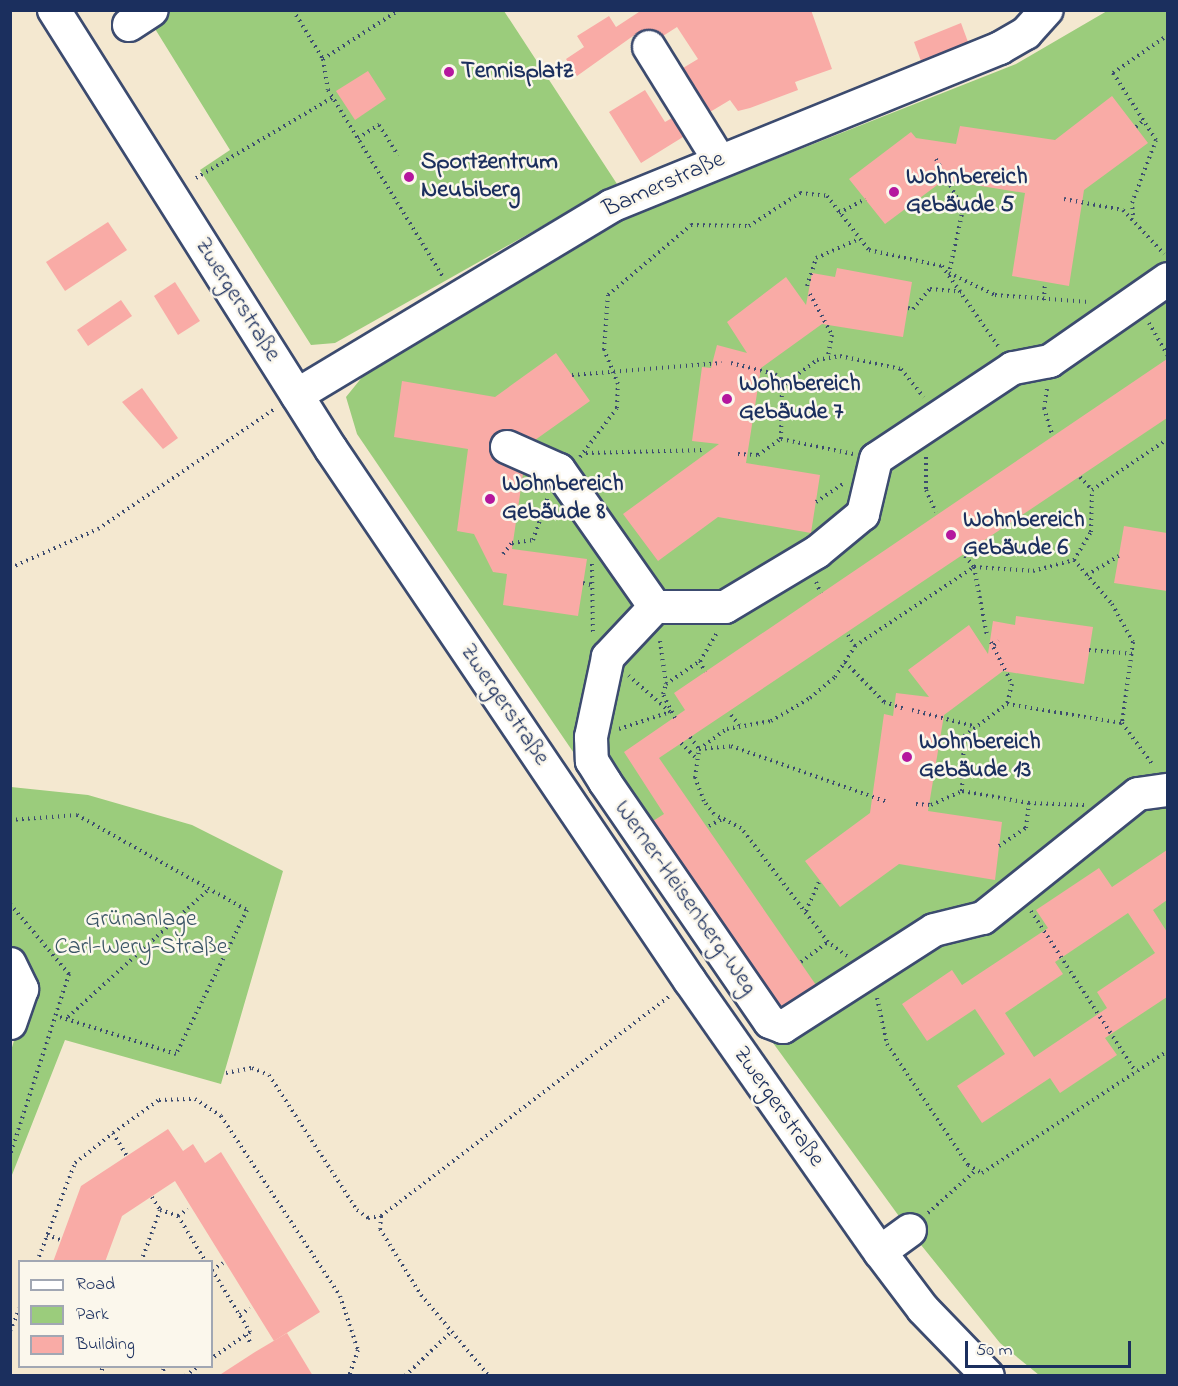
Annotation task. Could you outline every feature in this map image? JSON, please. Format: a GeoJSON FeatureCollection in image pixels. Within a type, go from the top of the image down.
{"type":"FeatureCollection","features":[{"type":"Feature","properties":{"kind":"street","name":"Zwergerstraße"},"geometry":{"type":"LineString","coordinates":[[54,10],[297,395],[880,1252],[923,1309],[988,1376]]}},
{"type":"Feature","properties":{"kind":"street","name":"Bamerstraße"},"geometry":{"type":"LineString","coordinates":[[297,395],[455,296],[611,206],[719,160],[1000,48],[1026,33],[1047,10]]}},
{"type":"Feature","properties":{"kind":"street"},"geometry":{"type":"LineString","coordinates":[[649,46],[719,160]]}},
{"type":"Feature","properties":{"kind":"street"},"geometry":{"type":"LineString","coordinates":[[608,657],[655,607],[725,607],[857,524],[876,459],[1013,368],[1050,361],[1158,286]]}},
{"type":"Feature","properties":{"kind":"street"},"geometry":{"type":"LineString","coordinates":[[507,447],[562,475],[655,607]]}},
{"type":"Feature","properties":{"kind":"street","name":"Werner-Heisenberg-Weg"},"geometry":{"type":"LineString","coordinates":[[608,657],[591,737],[592,761],[604,782],[770,1022],[795,1024],[872,967],[934,930],[983,918],[1112,814],[1138,795],[1164,782]]}},
{"type":"Feature","properties":{"kind":"street"},"geometry":{"type":"LineString","coordinates":[[10,964],[22,989],[10,1023]]}},
{"type":"Feature","properties":{"kind":"street"},"geometry":{"type":"LineString","coordinates":[[880,1252],[910,1230]]}},
{"type":"Feature","properties":{"kind":"path"},"geometry":{"type":"LineString","coordinates":[[292,10],[323,59],[332,98],[455,296]]}},
{"type":"Feature","properties":{"kind":"path"},"geometry":{"type":"LineString","coordinates":[[323,59],[399,10]]}},
{"type":"Feature","properties":{"kind":"path"},"geometry":{"type":"LineString","coordinates":[[1167,35],[1113,73],[1156,145],[1132,203],[1133,215],[1167,260]]}},
{"type":"Feature","properties":{"kind":"path"},"geometry":{"type":"LineString","coordinates":[[196,178],[332,98]]}},
{"type":"Feature","properties":{"kind":"path"},"geometry":{"type":"LineString","coordinates":[[1136,127],[1143,121]]}},
{"type":"Feature","properties":{"kind":"path"},"geometry":{"type":"LineString","coordinates":[[358,138],[379,125],[398,156]]}},
{"type":"Feature","properties":{"kind":"path"},"geometry":{"type":"LineString","coordinates":[[936,159],[963,209],[949,273],[1013,368]]}},
{"type":"Feature","properties":{"kind":"path"},"geometry":{"type":"LineString","coordinates":[[503,554],[512,543],[533,540],[544,501],[562,475],[586,453],[617,408],[614,373],[604,350],[608,295],[670,238],[691,225],[749,226],[810,191],[827,196],[869,250],[933,262],[949,273],[995,295],[1101,302]]}},
{"type":"Feature","properties":{"kind":"path"},"geometry":{"type":"LineString","coordinates":[[1064,199],[1133,215]]}},
{"type":"Feature","properties":{"kind":"path"},"geometry":{"type":"LineString","coordinates":[[840,213],[865,200]]}},
{"type":"Feature","properties":{"kind":"path"},"geometry":{"type":"LineString","coordinates":[[807,286],[816,258],[859,239]]}},
{"type":"Feature","properties":{"kind":"path"},"geometry":{"type":"LineString","coordinates":[[1044,300],[1045,282]]}},
{"type":"Feature","properties":{"kind":"path"},"geometry":{"type":"LineString","coordinates":[[1158,286],[1149,329],[1167,356]]}},
{"type":"Feature","properties":{"kind":"path"},"geometry":{"type":"LineString","coordinates":[[908,308],[913,309],[930,289],[963,292]]}},
{"type":"Feature","properties":{"kind":"path"},"geometry":{"type":"LineString","coordinates":[[781,440],[778,416],[786,384],[828,355],[832,335],[812,294]]}},
{"type":"Feature","properties":{"kind":"path"},"geometry":{"type":"LineString","coordinates":[[828,355],[901,369],[932,422],[926,490],[936,512]]}},
{"type":"Feature","properties":{"kind":"path"},"geometry":{"type":"LineString","coordinates":[[1050,361],[1044,408],[1052,434]]}},
{"type":"Feature","properties":{"kind":"path"},"geometry":{"type":"LineString","coordinates":[[732,362],[775,374],[786,384]]}},
{"type":"Feature","properties":{"kind":"path"},"geometry":{"type":"LineString","coordinates":[[572,375],[614,373],[642,365],[722,363]]}},
{"type":"Feature","properties":{"kind":"path"},"geometry":{"type":"LineString","coordinates":[[10,568],[98,529],[297,395]]}},
{"type":"Feature","properties":{"kind":"path"},"geometry":{"type":"LineString","coordinates":[[1092,490],[1167,439]]}},
{"type":"Feature","properties":{"kind":"path"},"geometry":{"type":"LineString","coordinates":[[738,454],[758,455],[781,440],[876,459]]}},
{"type":"Feature","properties":{"kind":"path"},"geometry":{"type":"LineString","coordinates":[[586,453],[704,450]]}},
{"type":"Feature","properties":{"kind":"path"},"geometry":{"type":"LineString","coordinates":[[975,1171],[887,1044],[872,967],[828,942],[741,828],[722,819],[704,801],[695,778],[696,759],[699,749],[739,725],[771,721],[822,689],[845,662],[855,646],[974,567],[1033,571],[1074,560],[1091,532],[1092,490],[1080,477]]}},
{"type":"Feature","properties":{"kind":"path"},"geometry":{"type":"LineString","coordinates":[[596,523],[592,631],[608,657],[675,718]]}},
{"type":"Feature","properties":{"kind":"path"},"geometry":{"type":"LineString","coordinates":[[965,556],[974,567],[987,636]]}},
{"type":"Feature","properties":{"kind":"path"},"geometry":{"type":"LineString","coordinates":[[1087,575],[1119,556]]}},
{"type":"Feature","properties":{"kind":"path"},"geometry":{"type":"LineString","coordinates":[[1074,560],[1125,624],[1133,654],[1122,723],[1164,782]]}},
{"type":"Feature","properties":{"kind":"path"},"geometry":{"type":"LineString","coordinates":[[583,583],[592,585]]}},
{"type":"Feature","properties":{"kind":"path"},"geometry":{"type":"LineString","coordinates":[[655,607],[670,712]]}},
{"type":"Feature","properties":{"kind":"path"},"geometry":{"type":"LineString","coordinates":[[666,684],[700,661],[715,640],[725,607]]}},
{"type":"Feature","properties":{"kind":"path"},"geometry":{"type":"LineString","coordinates":[[848,635],[855,646]]}},
{"type":"Feature","properties":{"kind":"path"},"geometry":{"type":"LineString","coordinates":[[962,791],[964,736],[974,726],[1006,704],[1012,684],[993,643],[998,640]]}},
{"type":"Feature","properties":{"kind":"path"},"geometry":{"type":"LineString","coordinates":[[1089,650],[1133,654]]}},
{"type":"Feature","properties":{"kind":"path"},"geometry":{"type":"LineString","coordinates":[[700,661],[705,672]]}},
{"type":"Feature","properties":{"kind":"path"},"geometry":{"type":"LineString","coordinates":[[845,662],[884,702],[905,709]]}},
{"type":"Feature","properties":{"kind":"path"},"geometry":{"type":"LineString","coordinates":[[1006,704],[1122,723]]}},
{"type":"Feature","properties":{"kind":"path"},"geometry":{"type":"LineString","coordinates":[[914,708],[974,726]]}},
{"type":"Feature","properties":{"kind":"path"},"geometry":{"type":"LineString","coordinates":[[591,737],[670,712]]}},
{"type":"Feature","properties":{"kind":"path"},"geometry":{"type":"LineString","coordinates":[[731,715],[739,725]]}},
{"type":"Feature","properties":{"kind":"path"},"geometry":{"type":"LineString","coordinates":[[690,737],[699,749]]}},
{"type":"Feature","properties":{"kind":"path"},"geometry":{"type":"LineString","coordinates":[[681,743],[696,759]]}},
{"type":"Feature","properties":{"kind":"path"},"geometry":{"type":"LineString","coordinates":[[699,749],[731,746],[885,801]]}},
{"type":"Feature","properties":{"kind":"path"},"geometry":{"type":"LineString","coordinates":[[916,804],[931,805],[962,791],[1029,803],[1065,801],[1112,814]]}},
{"type":"Feature","properties":{"kind":"path"},"geometry":{"type":"LineString","coordinates":[[999,846],[1026,828],[1029,803]]}},
{"type":"Feature","properties":{"kind":"path"},"geometry":{"type":"LineString","coordinates":[[10,820],[77,815],[247,910],[182,1051],[176,1054],[68,1017],[57,1016]]}},
{"type":"Feature","properties":{"kind":"path"},"geometry":{"type":"LineString","coordinates":[[709,826],[722,819]]}},
{"type":"Feature","properties":{"kind":"path"},"geometry":{"type":"LineString","coordinates":[[805,912],[820,880]]}},
{"type":"Feature","properties":{"kind":"path"},"geometry":{"type":"LineString","coordinates":[[68,1017],[209,889]]}},
{"type":"Feature","properties":{"kind":"path"},"geometry":{"type":"LineString","coordinates":[[1017,890],[1136,1072]]}},
{"type":"Feature","properties":{"kind":"path"},"geometry":{"type":"LineString","coordinates":[[10,904],[69,974],[10,1156]]}},
{"type":"Feature","properties":{"kind":"path"},"geometry":{"type":"LineString","coordinates":[[801,962],[828,942]]}},
{"type":"Feature","properties":{"kind":"path"},"geometry":{"type":"LineString","coordinates":[[226,1073],[252,1068],[269,1075],[357,1210],[368,1218],[381,1216],[675,993]]}},
{"type":"Feature","properties":{"kind":"path"},"geometry":{"type":"LineString","coordinates":[[910,1230],[975,1171],[989,1170],[1167,1051]]}},
{"type":"Feature","properties":{"kind":"path"},"geometry":{"type":"LineString","coordinates":[[38,1260],[75,1163],[159,1100],[195,1100],[221,1116],[340,1296],[358,1350],[349,1376]]}},
{"type":"Feature","properties":{"kind":"path"},"geometry":{"type":"LineString","coordinates":[[113,1133],[127,1156]]}},
{"type":"Feature","properties":{"kind":"path"},"geometry":{"type":"LineString","coordinates":[[152,1197],[160,1210],[178,1216],[205,1260]]}},
{"type":"Feature","properties":{"kind":"path"},"geometry":{"type":"LineString","coordinates":[[178,1216],[188,1209]]}},
{"type":"Feature","properties":{"kind":"path"},"geometry":{"type":"LineString","coordinates":[[142,1260],[160,1210]]}},
{"type":"Feature","properties":{"kind":"path"},"geometry":{"type":"LineString","coordinates":[[381,1216],[380,1229],[421,1295],[453,1330],[489,1376]]}},
{"type":"Feature","properties":{"kind":"path"},"geometry":{"type":"LineString","coordinates":[[47,1235],[61,1240]]}},
{"type":"Feature","properties":{"kind":"path"},"geometry":{"type":"LineString","coordinates":[[213,1269],[224,1263]]}},
{"type":"Feature","properties":{"kind":"path"},"geometry":{"type":"LineString","coordinates":[[213,1272],[250,1332],[213,1357]]}},
{"type":"Feature","properties":{"kind":"path"},"geometry":{"type":"LineString","coordinates":[[240,1315],[250,1308]]}},
{"type":"Feature","properties":{"kind":"path"},"geometry":{"type":"LineString","coordinates":[[10,1331],[18,1313]]}},
{"type":"Feature","properties":{"kind":"path"},"geometry":{"type":"LineString","coordinates":[[405,1376],[453,1330]]}},
{"type":"Feature","properties":{"kind":"path"},"geometry":{"type":"LineString","coordinates":[[246,1335],[251,1344]]}},
{"type":"Feature","properties":{"kind":"green space","name":"Sportzentrum Neubiberg"},"geometry":{"type":"Polygon","coordinates":[[[144,11],[504,11],[617,184],[335,343],[311,345],[200,170],[230,150],[144,11]]]}},
{"type":"Feature","properties":{"kind":"green space"},"geometry":{"type":"Polygon","coordinates":[[[1107,11],[1167,11],[1167,1375],[1039,1375],[1000,1343],[909,1230],[739,996],[357,434],[346,397],[363,376],[621,220],[1016,64],[1107,11]]]}},
{"type":"Feature","properties":{"kind":"green space","name":"Grünanlage Carl-Wery-Straße"},"geometry":{"type":"Polygon","coordinates":[[[11,787],[88,795],[192,825],[283,871],[221,1084],[65,1040],[10,1180],[11,1051],[32,977],[11,951],[11,787]]]}},
{"type":"Feature","properties":{"kind":"building"},"geometry":{"type":"Polygon","coordinates":[[[642,10],[811,10],[832,69],[795,82],[798,90],[750,108],[738,111],[730,100],[710,112],[683,68],[698,59],[677,27],[663,36],[640,31],[577,76],[566,59],[584,47],[577,36],[609,16],[616,27],[642,10]]]}},
{"type":"Feature","properties":{"kind":"building"},"geometry":{"type":"Polygon","coordinates":[[[961,23],[968,42],[921,61],[914,42],[961,23]]]}},
{"type":"Feature","properties":{"kind":"building"},"geometry":{"type":"Polygon","coordinates":[[[368,71],[386,99],[355,120],[336,91],[368,71]]]}},
{"type":"Feature","properties":{"kind":"building"},"geometry":{"type":"Polygon","coordinates":[[[645,90],[665,122],[672,118],[683,137],[641,163],[609,112],[645,90]]]}},
{"type":"Feature","properties":{"kind":"building","name":"Wohnbereich Gebäude 5"},"geometry":{"type":"Polygon","coordinates":[[[1112,96],[1148,143],[1084,190],[1069,286],[1012,276],[1025,193],[944,180],[885,224],[849,179],[911,132],[916,138],[956,144],[960,126],[1055,140],[1112,96]]]}},
{"type":"Feature","properties":{"kind":"building"},"geometry":{"type":"Polygon","coordinates":[[[108,222],[127,250],[65,291],[46,262],[108,222]]]}},
{"type":"Feature","properties":{"kind":"building","name":"Wohnbereich Gebäude 7"},"geometry":{"type":"Polygon","coordinates":[[[837,268],[912,282],[903,337],[822,324],[761,368],[746,463],[820,475],[811,533],[718,517],[658,561],[623,514],[719,444],[692,441],[702,367],[711,368],[717,345],[747,353],[727,322],[786,277],[806,305],[812,273],[835,277],[837,268]]]}},
{"type":"Feature","properties":{"kind":"building"},"geometry":{"type":"Polygon","coordinates":[[[175,282],[200,321],[178,335],[154,296],[175,282]]]}},
{"type":"Feature","properties":{"kind":"building"},"geometry":{"type":"Polygon","coordinates":[[[121,300],[132,316],[88,346],[77,330],[121,300]]]}},
{"type":"Feature","properties":{"kind":"building","name":"Wohnbereich Gebäude 8"},"geometry":{"type":"Polygon","coordinates":[[[556,353],[590,401],[535,440],[505,429],[491,439],[489,448],[499,463],[523,474],[512,549],[587,559],[578,616],[503,605],[507,574],[493,572],[474,534],[457,531],[468,449],[394,437],[402,381],[495,397],[556,353]]]}},
{"type":"Feature","properties":{"kind":"building","name":"Wohnbereich Gebäude 6"},"geometry":{"type":"Polygon","coordinates":[[[1167,359],[1167,418],[659,758],[816,985],[781,1007],[653,821],[664,814],[624,752],[685,710],[674,693],[1167,359]]]}},
{"type":"Feature","properties":{"kind":"building"},"geometry":{"type":"Polygon","coordinates":[[[142,388],[178,438],[163,449],[122,402],[142,388]]]}},
{"type":"Feature","properties":{"kind":"building"},"geometry":{"type":"Polygon","coordinates":[[[1124,526],[1167,533],[1167,591],[1114,583],[1124,526]]]}},
{"type":"Feature","properties":{"kind":"building","name":"Wohnbereich Gebäude 13"},"geometry":{"type":"Polygon","coordinates":[[[1016,616],[1093,627],[1084,684],[1003,671],[944,715],[928,811],[1002,822],[995,880],[899,864],[840,907],[805,861],[870,813],[884,714],[893,716],[896,693],[929,697],[908,670],[969,625],[988,654],[993,621],[1015,625],[1016,616]]]}},
{"type":"Feature","properties":{"kind":"building"},"geometry":{"type":"Polygon","coordinates":[[[1167,850],[1167,900],[1153,910],[1167,932],[1167,997],[1105,1038],[1117,1055],[1060,1093],[1050,1078],[982,1123],[957,1086],[1005,1054],[975,1009],[927,1041],[902,1004],[952,970],[962,985],[1048,928],[1036,910],[1099,868],[1112,887],[1167,850]],[[1128,913],[1055,962],[1063,974],[1005,1013],[1034,1057],[1107,1008],[1097,992],[1155,953],[1128,913]]]}},
{"type":"Feature","properties":{"kind":"building"},"geometry":{"type":"Polygon","coordinates":[[[168,1129],[183,1151],[193,1144],[205,1163],[221,1152],[320,1312],[274,1341],[175,1181],[122,1216],[106,1260],[54,1260],[81,1186],[168,1129]]]}},
{"type":"Feature","properties":{"kind":"building"},"geometry":{"type":"Polygon","coordinates":[[[287,1333],[313,1376],[218,1376],[255,1352],[287,1333]]]}},
{"type":"Feature","properties":{"kind":"place","name":"Tennisplatz"},"geometry":{"type":"Point","coordinates":[449,72]}},
{"type":"Feature","properties":{"kind":"place","name":"Sportzentrum Neubiberg"},"geometry":{"type":"Point","coordinates":[409,177]}},
{"type":"Feature","properties":{"kind":"place","name":"Wohnbereich Gebäude 5"},"geometry":{"type":"Point","coordinates":[894,192]}},
{"type":"Feature","properties":{"kind":"place","name":"Wohnbereich Gebäude 7"},"geometry":{"type":"Point","coordinates":[727,399]}},
{"type":"Feature","properties":{"kind":"place","name":"Wohnbereich Gebäude 8"},"geometry":{"type":"Point","coordinates":[490,499]}},
{"type":"Feature","properties":{"kind":"place","name":"Wohnbereich Gebäude 6"},"geometry":{"type":"Point","coordinates":[951,535]}},
{"type":"Feature","properties":{"kind":"place","name":"Wohnbereich Gebäude 13"},"geometry":{"type":"Point","coordinates":[907,757]}}]}
